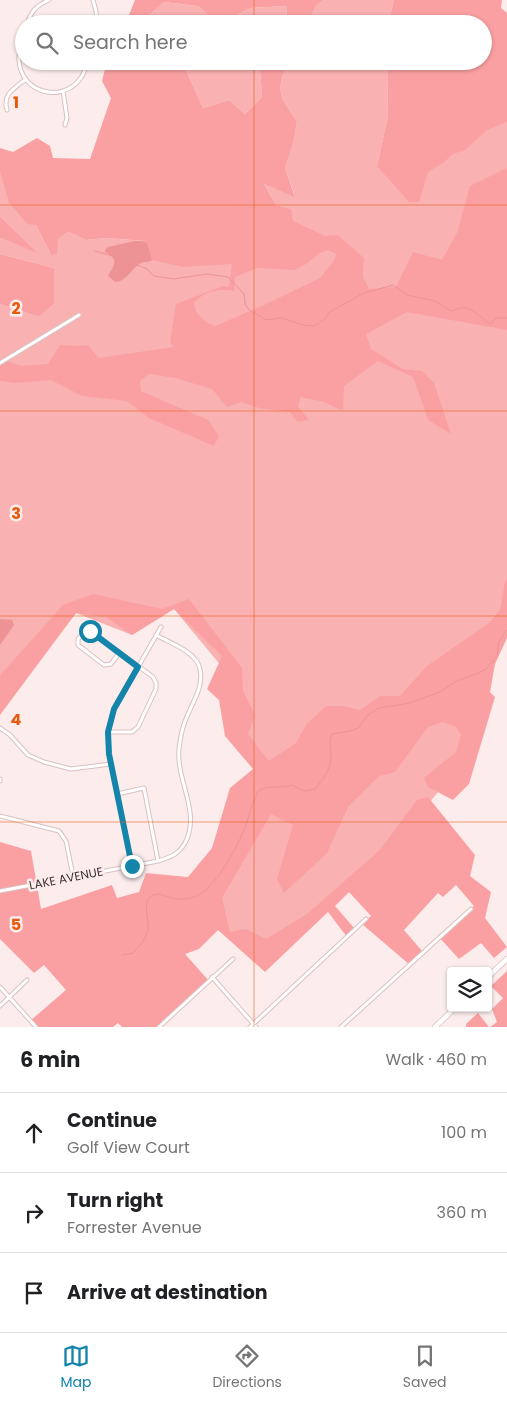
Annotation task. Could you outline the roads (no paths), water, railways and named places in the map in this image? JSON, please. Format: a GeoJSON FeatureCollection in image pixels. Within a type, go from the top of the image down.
{"type":"FeatureCollection","features":[{"type":"Feature","properties":{"kind":"street"},"geometry":{"type":"LineString","coordinates":[[31,15],[32,11],[49,0]]}},
{"type":"Feature","properties":{"kind":"street"},"geometry":{"type":"LineString","coordinates":[[93,0],[96,15]]}},
{"type":"Feature","properties":{"kind":"street"},"geometry":{"type":"LineString","coordinates":[[21,70],[26,79],[38,90],[47,93],[63,91],[74,85],[81,78],[84,70]]}},
{"type":"Feature","properties":{"kind":"street"},"geometry":{"type":"LineString","coordinates":[[7,110],[6,98],[9,92],[26,79]]}},
{"type":"Feature","properties":{"kind":"street"},"geometry":{"type":"LineString","coordinates":[[63,91],[67,118],[65,125]]}},
{"type":"Feature","properties":{"kind":"street"},"geometry":{"type":"LineString","coordinates":[[0,363],[79,315]]}},
{"type":"Feature","properties":{"kind":"street"},"geometry":{"type":"LineString","coordinates":[[132,866],[111,764],[108,732],[114,709],[161,627]]}},
{"type":"Feature","properties":{"kind":"street"},"geometry":{"type":"LineString","coordinates":[[108,732],[132,732],[138,727],[156,689],[156,683],[153,676],[90,631],[84,632],[78,640],[78,645],[104,665],[111,664],[119,653]]}},
{"type":"Feature","properties":{"kind":"street","name":"LAKE AVENUE"},"geometry":{"type":"LineString","coordinates":[[0,891],[158,861],[171,857],[180,851],[187,839],[190,827],[187,796],[179,764],[179,749],[185,721],[198,691],[201,678],[200,667],[191,655],[156,635]]}},
{"type":"Feature","properties":{"kind":"street"},"geometry":{"type":"LineString","coordinates":[[0,728],[28,755],[36,759],[71,769],[111,764]]}},
{"type":"Feature","properties":{"kind":"street"},"geometry":{"type":"LineString","coordinates":[[117,794],[144,788],[158,861]]}},
{"type":"Feature","properties":{"kind":"street"},"geometry":{"type":"LineString","coordinates":[[0,816],[59,831],[66,841],[73,876]]}},
{"type":"Feature","properties":{"kind":"street"},"geometry":{"type":"LineString","coordinates":[[341,1027],[471,909]]}},
{"type":"Feature","properties":{"kind":"street"},"geometry":{"type":"LineString","coordinates":[[250,1027],[255,1025],[366,919]]}},
{"type":"Feature","properties":{"kind":"street"},"geometry":{"type":"LineString","coordinates":[[159,1027],[233,958]]}},
{"type":"Feature","properties":{"kind":"street"},"geometry":{"type":"LineString","coordinates":[[492,973],[507,959]]}},
{"type":"Feature","properties":{"kind":"street"},"geometry":{"type":"LineString","coordinates":[[212,977],[255,1025]]}},
{"type":"Feature","properties":{"kind":"street"},"geometry":{"type":"LineString","coordinates":[[0,1006],[27,980]]}},
{"type":"Feature","properties":{"kind":"street"},"geometry":{"type":"LineString","coordinates":[[0,987],[36,1027]]}},
{"type":"Feature","properties":{"kind":"street"},"geometry":{"type":"LineString","coordinates":[[435,1027],[451,1012]]}},
{"type":"Feature","properties":{"kind":"waterway"},"geometry":{"type":"LineString","coordinates":[[95,251],[112,256]]}},
{"type":"Feature","properties":{"kind":"waterway"},"geometry":{"type":"LineString","coordinates":[[137,265],[147,269],[154,276],[174,279],[207,274],[228,277],[244,294],[245,304],[249,310],[266,320],[281,318],[303,325],[314,326],[325,319],[330,312],[364,293],[393,285],[407,295],[435,301],[451,311],[460,308],[468,309],[490,324],[496,318],[507,318]]}},
{"type":"Feature","properties":{"kind":"waterway"},"geometry":{"type":"LineString","coordinates":[[122,955],[133,953],[146,937],[148,930],[146,908],[150,897],[159,894],[176,899],[191,898],[199,895],[214,882],[241,837],[258,791],[266,788],[292,785],[304,791],[315,789],[326,774],[329,766],[332,734],[358,728],[369,714],[379,708],[410,703],[440,692],[457,681],[486,669],[497,656],[499,641],[507,630]]}}]}
